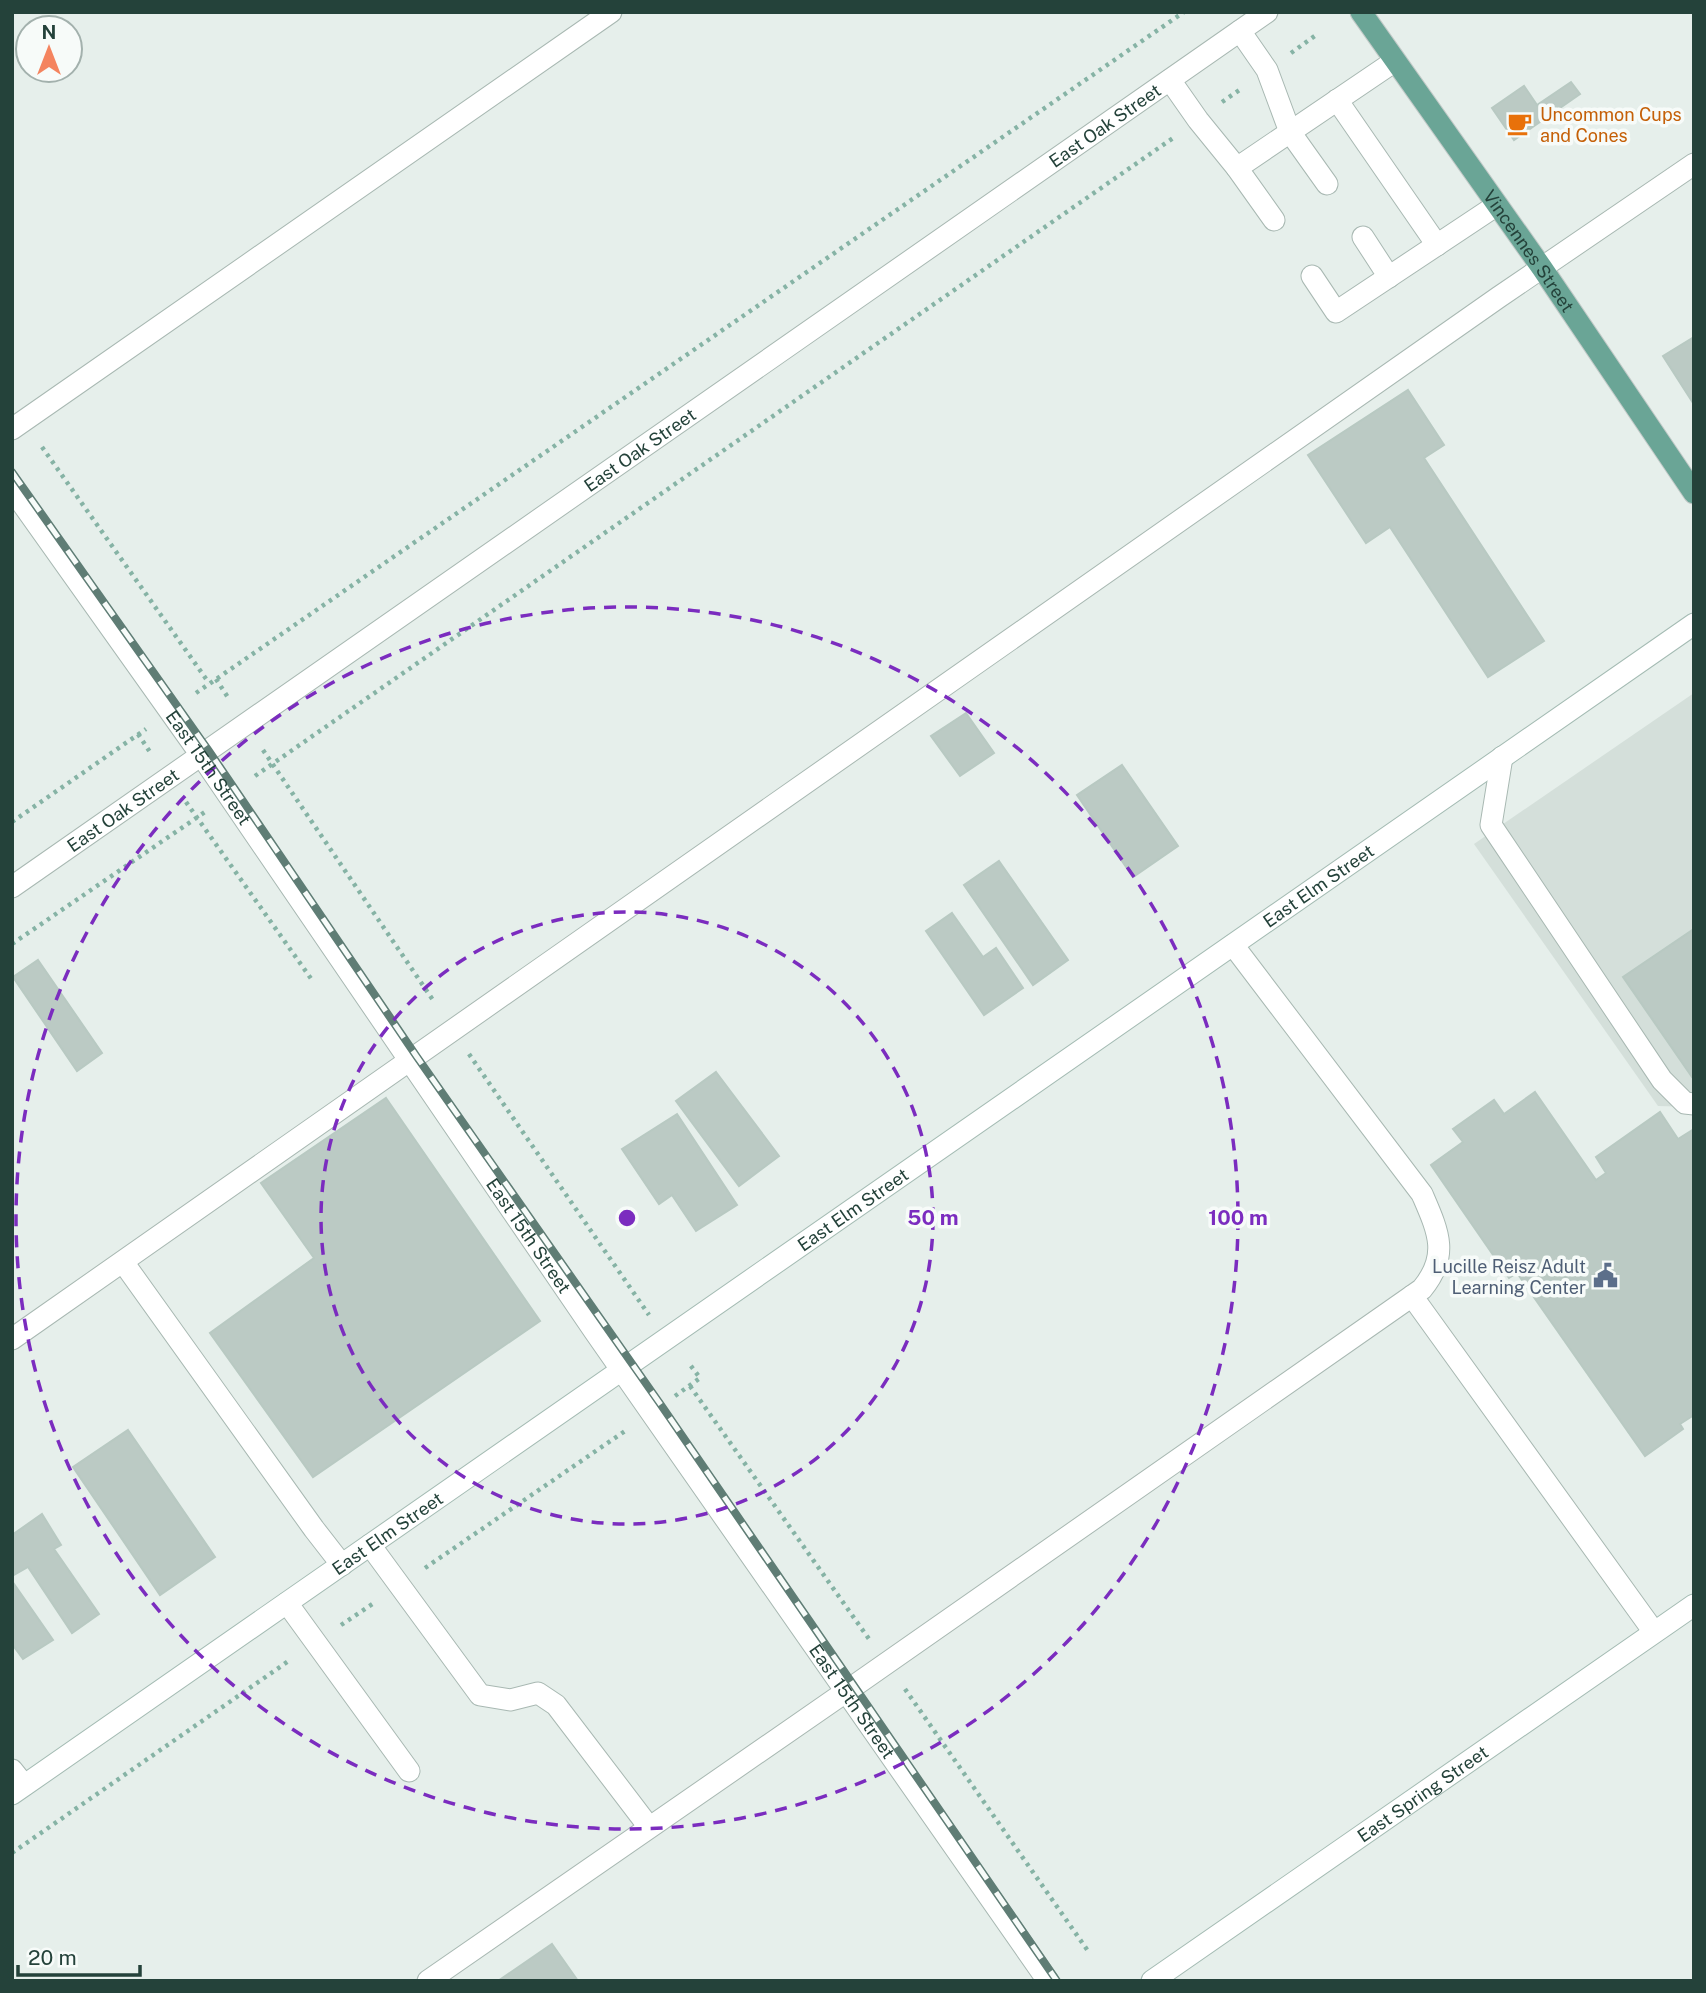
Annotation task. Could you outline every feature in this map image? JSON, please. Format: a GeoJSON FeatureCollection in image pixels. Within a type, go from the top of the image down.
{"type":"FeatureCollection","features":[{"type":"Feature","properties":{"kind":"main road","name":"Vincennes Street"},"geometry":{"type":"LineString","coordinates":[[1361,12],[1542,268],[1694,493]]}},
{"type":"Feature","properties":{"kind":"street"},"geometry":{"type":"LineString","coordinates":[[18,425],[611,12]]}},
{"type":"Feature","properties":{"kind":"street","name":"East Oak Street"},"geometry":{"type":"LineString","coordinates":[[12,887],[1267,12]]}},
{"type":"Feature","properties":{"kind":"street"},"geometry":{"type":"LineString","coordinates":[[1240,31],[1267,70],[1290,132],[1327,184]]}},
{"type":"Feature","properties":{"kind":"street"},"geometry":{"type":"LineString","coordinates":[[1237,168],[1395,61]]}},
{"type":"Feature","properties":{"kind":"street"},"geometry":{"type":"LineString","coordinates":[[1170,80],[1274,220]]}},
{"type":"Feature","properties":{"kind":"street"},"geometry":{"type":"LineString","coordinates":[[1337,100],[1437,245]]}},
{"type":"Feature","properties":{"kind":"street"},"geometry":{"type":"LineString","coordinates":[[12,1339],[1694,164]]}},
{"type":"Feature","properties":{"kind":"street"},"geometry":{"type":"LineString","coordinates":[[1312,276],[1336,312],[1497,205]]}},
{"type":"Feature","properties":{"kind":"street"},"geometry":{"type":"LineString","coordinates":[[1363,237],[1389,277]]}},
{"type":"Feature","properties":{"kind":"street","name":"East 15th Street"},"geometry":{"type":"LineString","coordinates":[[12,489],[201,755],[596,1332],[1048,1981]]}},
{"type":"Feature","properties":{"kind":"street","name":"East Elm Street"},"geometry":{"type":"LineString","coordinates":[[16,1783],[288,1603],[1694,624]]}},
{"type":"Feature","properties":{"kind":"street"},"geometry":{"type":"LineString","coordinates":[[1503,757],[1491,825],[1662,1080],[1685,1103],[1694,1104]]}},
{"type":"Feature","properties":{"kind":"street"},"geometry":{"type":"LineString","coordinates":[[428,1981],[846,1692],[1427,1283],[1438,1264],[1436,1226],[1422,1194],[1233,945]]}},
{"type":"Feature","properties":{"kind":"street"},"geometry":{"type":"LineString","coordinates":[[123,1262],[342,1565]]}},
{"type":"Feature","properties":{"kind":"street"},"geometry":{"type":"LineString","coordinates":[[1412,1296],[1654,1632]]}},
{"type":"Feature","properties":{"kind":"street"},"geometry":{"type":"LineString","coordinates":[[370,1545],[480,1695],[510,1700],[538,1693],[556,1705],[649,1827]]}},
{"type":"Feature","properties":{"kind":"street"},"geometry":{"type":"LineString","coordinates":[[288,1603],[409,1771]]}},
{"type":"Feature","properties":{"kind":"street","name":"East Spring Street"},"geometry":{"type":"LineString","coordinates":[[1152,1981],[1694,1605]]}},
{"type":"Feature","properties":{"kind":"path"},"geometry":{"type":"LineString","coordinates":[[12,822],[1184,12]]}},
{"type":"Feature","properties":{"kind":"path"},"geometry":{"type":"LineString","coordinates":[[12,944],[1198,120],[1316,35]]}},
{"type":"Feature","properties":{"kind":"path"},"geometry":{"type":"LineString","coordinates":[[18,425],[209,684]]}},
{"type":"Feature","properties":{"kind":"shaded area"},"geometry":{"type":"Polygon","coordinates":[[[1694,693],[1694,1107],[1658,1106],[1474,844],[1694,693]]]}},
{"type":"Feature","properties":{"kind":"building","name":"Uncommon Cups and Cones"},"geometry":{"type":"Polygon","coordinates":[[[1571,82],[1580,94],[1514,140],[1492,108],[1524,86],[1537,105],[1571,82]]]}},
{"type":"Feature","properties":{"kind":"building"},"geometry":{"type":"Polygon","coordinates":[[[1694,337],[1694,402],[1693,403],[1663,356],[1694,337]]]}},
{"type":"Feature","properties":{"kind":"building"},"geometry":{"type":"Polygon","coordinates":[[[1408,390],[1444,445],[1424,458],[1544,641],[1488,677],[1390,527],[1366,543],[1308,455],[1408,390]]]}},
{"type":"Feature","properties":{"kind":"building"},"geometry":{"type":"Polygon","coordinates":[[[966,713],[994,753],[960,776],[931,736],[966,713]]]}},
{"type":"Feature","properties":{"kind":"building"},"geometry":{"type":"Polygon","coordinates":[[[1122,765],[1178,846],[1133,877],[1077,795],[1122,765]]]}},
{"type":"Feature","properties":{"kind":"building"},"geometry":{"type":"Polygon","coordinates":[[[999,861],[1068,960],[1033,985],[964,885],[999,861]]]}},
{"type":"Feature","properties":{"kind":"building"},"geometry":{"type":"Polygon","coordinates":[[[952,913],[983,957],[996,948],[1023,988],[984,1015],[926,931],[952,913]]]}},
{"type":"Feature","properties":{"kind":"building"},"geometry":{"type":"Polygon","coordinates":[[[1694,929],[1694,1076],[1692,1077],[1623,977],[1694,929]]]}},
{"type":"Feature","properties":{"kind":"building"},"geometry":{"type":"Polygon","coordinates":[[[38,960],[102,1053],[77,1071],[13,977],[38,960]]]}},
{"type":"Feature","properties":{"kind":"building"},"geometry":{"type":"Polygon","coordinates":[[[716,1072],[779,1156],[739,1186],[676,1101],[716,1072]]]}},
{"type":"Feature","properties":{"kind":"building","name":"Lucille Reisz Adult Learning Center"},"geometry":{"type":"Polygon","coordinates":[[[1535,1092],[1596,1180],[1606,1173],[1596,1157],[1660,1112],[1678,1139],[1694,1129],[1694,1415],[1680,1424],[1683,1429],[1645,1456],[1517,1273],[1509,1278],[1431,1165],[1463,1142],[1453,1129],[1494,1100],[1504,1114],[1535,1092]]]}},
{"type":"Feature","properties":{"kind":"building"},"geometry":{"type":"Polygon","coordinates":[[[386,1098],[540,1321],[313,1477],[210,1333],[314,1258],[261,1183],[386,1098]]]}},
{"type":"Feature","properties":{"kind":"building"},"geometry":{"type":"Polygon","coordinates":[[[677,1114],[737,1205],[696,1231],[672,1195],[659,1204],[622,1149],[677,1114]]]}},
{"type":"Feature","properties":{"kind":"building"},"geometry":{"type":"Polygon","coordinates":[[[128,1430],[215,1557],[160,1595],[73,1467],[128,1430]]]}},
{"type":"Feature","properties":{"kind":"building"},"geometry":{"type":"Polygon","coordinates":[[[42,1514],[61,1545],[54,1549],[99,1614],[72,1633],[28,1567],[12,1576],[12,1535],[42,1514]]]}},
{"type":"Feature","properties":{"kind":"building"},"geometry":{"type":"Polygon","coordinates":[[[12,1581],[53,1640],[23,1659],[12,1644],[12,1581]]]}},
{"type":"Feature","properties":{"kind":"building"},"geometry":{"type":"Polygon","coordinates":[[[552,1944],[578,1981],[498,1981],[552,1944]]]}},
{"type":"Feature","properties":{"kind":"railway"},"geometry":{"type":"LineString","coordinates":[[12,472],[209,751],[417,1057],[661,1405],[1057,1981]]}},
{"type":"Feature","properties":{"kind":"place","name":"Uncommon Cups and Cones"},"geometry":{"type":"Point","coordinates":[1520,124]}},
{"type":"Feature","properties":{"kind":"place","name":"Lucille Reisz Adult Learning Center"},"geometry":{"type":"Point","coordinates":[1606,1276]}}]}
